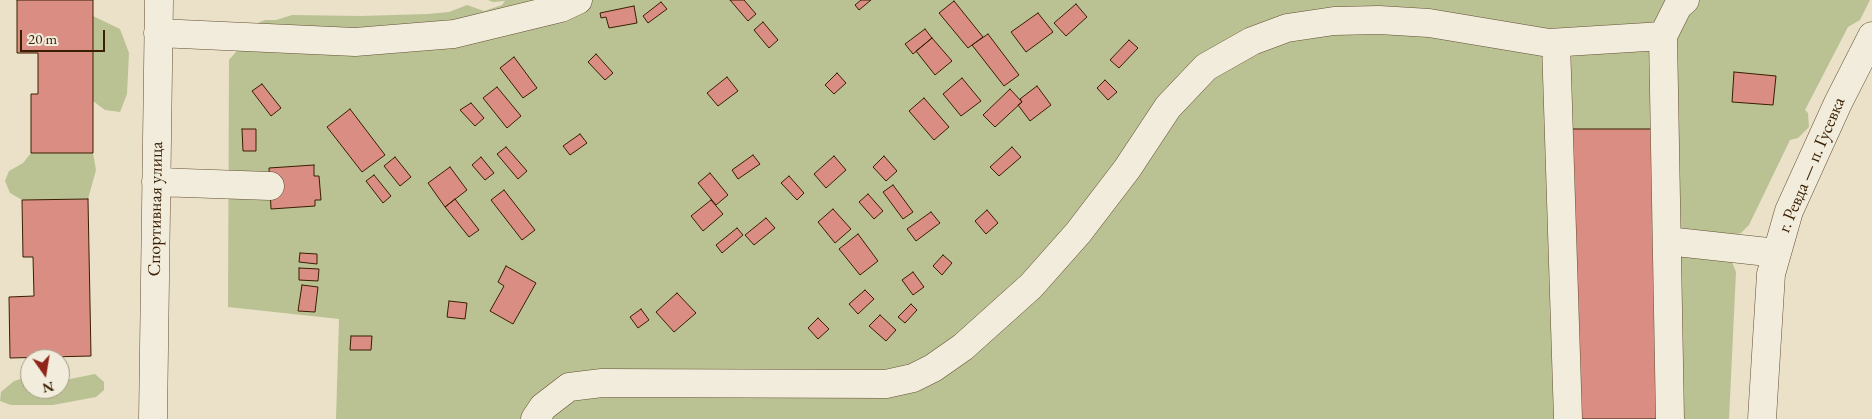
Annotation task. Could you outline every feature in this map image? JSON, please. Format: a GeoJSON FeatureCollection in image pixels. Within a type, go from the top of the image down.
{"type":"FeatureCollection","features":[{"type":"Feature","properties":{"kind":"street","name":"Спортивная улица"},"geometry":{"type":"LineString","coordinates":[[153,419],[159,0]]}},
{"type":"Feature","properties":{"kind":"street"},"geometry":{"type":"LineString","coordinates":[[158,33],[355,42],[384,40],[454,34],[561,8],[578,0]]}},
{"type":"Feature","properties":{"kind":"street"},"geometry":{"type":"LineString","coordinates":[[1670,419],[1663,36],[1678,6],[1685,0]]}},
{"type":"Feature","properties":{"kind":"street"},"geometry":{"type":"LineString","coordinates":[[535,419],[543,408],[569,387],[602,383],[886,384],[913,378],[933,368],[963,347],[1031,286],[1078,233],[1122,176],[1168,107],[1206,67],[1252,41],[1287,28],[1334,21],[1379,20],[1428,23],[1556,43],[1663,36]]}},
{"type":"Feature","properties":{"kind":"street","name":"г. Ревда — п. Гусевка"},"geometry":{"type":"LineString","coordinates":[[1762,419],[1771,274],[1789,211],[1838,103],[1872,36]]}},
{"type":"Feature","properties":{"kind":"street"},"geometry":{"type":"LineString","coordinates":[[1556,43],[1568,419]]}},
{"type":"Feature","properties":{"kind":"street"},"geometry":{"type":"LineString","coordinates":[[156,182],[270,186]]}},
{"type":"Feature","properties":{"kind":"street"},"geometry":{"type":"LineString","coordinates":[[1667,241],[1777,253]]}},
{"type":"Feature","properties":{"kind":"green space"},"geometry":{"type":"Polygon","coordinates":[[[488,0],[1870,0],[1860,20],[1848,27],[1805,110],[1808,113],[1809,127],[1798,138],[1790,140],[1749,225],[1741,233],[1734,235],[1731,259],[1736,272],[1729,419],[336,419],[339,319],[228,307],[229,60],[240,47],[244,28],[265,20],[276,20],[292,15],[428,14],[449,12],[467,5],[484,11],[502,5],[505,1],[493,2],[488,0]]]}},
{"type":"Feature","properties":{"kind":"green space"},"geometry":{"type":"Polygon","coordinates":[[[93,16],[120,29],[129,53],[127,94],[120,112],[105,110],[93,101],[93,16]]]}},
{"type":"Feature","properties":{"kind":"green space"},"geometry":{"type":"Polygon","coordinates":[[[31,153],[93,153],[96,170],[88,199],[22,200],[10,193],[5,181],[9,171],[23,163],[31,153]]]}},
{"type":"Feature","properties":{"kind":"green space"},"geometry":{"type":"Polygon","coordinates":[[[95,374],[104,382],[104,390],[96,397],[53,405],[11,405],[0,401],[1,392],[14,381],[20,379],[20,399],[70,399],[70,379],[95,374]]]}},
{"type":"Feature","properties":{"kind":"building"},"geometry":{"type":"Polygon","coordinates":[[[17,0],[93,0],[93,153],[31,153],[31,94],[38,94],[38,53],[17,53],[17,0]]]}},
{"type":"Feature","properties":{"kind":"building"},"geometry":{"type":"Polygon","coordinates":[[[730,0],[744,0],[756,14],[748,21],[730,0]]]}},
{"type":"Feature","properties":{"kind":"building"},"geometry":{"type":"Polygon","coordinates":[[[861,0],[871,0],[859,10],[855,5],[861,0]]]}},
{"type":"Feature","properties":{"kind":"building"},"geometry":{"type":"Polygon","coordinates":[[[954,1],[983,37],[968,48],[939,13],[954,1]]]}},
{"type":"Feature","properties":{"kind":"building"},"geometry":{"type":"Polygon","coordinates":[[[661,2],[667,9],[648,23],[643,16],[661,2]]]}},
{"type":"Feature","properties":{"kind":"building"},"geometry":{"type":"Polygon","coordinates":[[[1076,4],[1087,17],[1066,36],[1054,23],[1076,4]]]}},
{"type":"Feature","properties":{"kind":"building"},"geometry":{"type":"Polygon","coordinates":[[[634,6],[637,23],[609,28],[606,17],[601,18],[600,13],[634,6]]]}},
{"type":"Feature","properties":{"kind":"building"},"geometry":{"type":"Polygon","coordinates":[[[1038,13],[1053,32],[1026,52],[1011,32],[1038,13]]]}},
{"type":"Feature","properties":{"kind":"building"},"geometry":{"type":"Polygon","coordinates":[[[763,22],[778,40],[769,48],[754,30],[763,22]]]}},
{"type":"Feature","properties":{"kind":"building"},"geometry":{"type":"Polygon","coordinates":[[[925,29],[932,38],[913,54],[905,44],[925,29]]]}},
{"type":"Feature","properties":{"kind":"building"},"geometry":{"type":"Polygon","coordinates":[[[988,34],[1019,75],[1004,86],[972,45],[988,34]]]}},
{"type":"Feature","properties":{"kind":"building"},"geometry":{"type":"Polygon","coordinates":[[[932,38],[952,61],[935,75],[916,51],[932,38]]]}},
{"type":"Feature","properties":{"kind":"building"},"geometry":{"type":"Polygon","coordinates":[[[1129,40],[1138,48],[1119,68],[1110,60],[1129,40]]]}},
{"type":"Feature","properties":{"kind":"building"},"geometry":{"type":"Polygon","coordinates":[[[596,54],[613,73],[605,80],[588,62],[596,54]]]}},
{"type":"Feature","properties":{"kind":"building"},"geometry":{"type":"Polygon","coordinates":[[[514,57],[537,88],[523,98],[500,68],[514,57]]]}},
{"type":"Feature","properties":{"kind":"building"},"geometry":{"type":"Polygon","coordinates":[[[1734,72],[1776,76],[1773,105],[1732,102],[1734,72]]]}},
{"type":"Feature","properties":{"kind":"building"},"geometry":{"type":"Polygon","coordinates":[[[837,73],[846,83],[834,94],[825,85],[837,73]]]}},
{"type":"Feature","properties":{"kind":"building"},"geometry":{"type":"Polygon","coordinates":[[[727,77],[738,91],[718,106],[707,93],[727,77]]]}},
{"type":"Feature","properties":{"kind":"building"},"geometry":{"type":"Polygon","coordinates":[[[962,78],[981,101],[961,116],[943,94],[962,78]]]}},
{"type":"Feature","properties":{"kind":"building"},"geometry":{"type":"Polygon","coordinates":[[[1105,80],[1117,92],[1108,100],[1097,88],[1105,80]]]}},
{"type":"Feature","properties":{"kind":"building"},"geometry":{"type":"Polygon","coordinates":[[[262,84],[281,108],[271,116],[252,91],[262,84]]]}},
{"type":"Feature","properties":{"kind":"building"},"geometry":{"type":"Polygon","coordinates":[[[1037,86],[1051,105],[1030,121],[1018,105],[1022,102],[1020,99],[1037,86]]]}},
{"type":"Feature","properties":{"kind":"building"},"geometry":{"type":"Polygon","coordinates":[[[497,87],[521,116],[507,128],[483,98],[497,87]]]}},
{"type":"Feature","properties":{"kind":"building"},"geometry":{"type":"Polygon","coordinates":[[[1010,89],[1022,102],[995,127],[983,115],[1010,89]]]}},
{"type":"Feature","properties":{"kind":"building"},"geometry":{"type":"Polygon","coordinates":[[[924,98],[949,127],[934,140],[909,111],[924,98]]]}},
{"type":"Feature","properties":{"kind":"building"},"geometry":{"type":"Polygon","coordinates":[[[471,103],[484,118],[475,126],[460,110],[471,103]]]}},
{"type":"Feature","properties":{"kind":"building"},"geometry":{"type":"Polygon","coordinates":[[[350,109],[385,155],[362,172],[327,127],[350,109]]]}},
{"type":"Feature","properties":{"kind":"building"},"geometry":{"type":"Polygon","coordinates":[[[242,129],[256,129],[256,151],[243,151],[242,129]]]}},
{"type":"Feature","properties":{"kind":"building"},"geometry":{"type":"Polygon","coordinates":[[[1569,129],[1655,129],[1661,419],[1575,419],[1569,129]]]}},
{"type":"Feature","properties":{"kind":"building"},"geometry":{"type":"Polygon","coordinates":[[[580,134],[587,143],[570,155],[563,146],[580,134]]]}},
{"type":"Feature","properties":{"kind":"building"},"geometry":{"type":"Polygon","coordinates":[[[506,147],[527,171],[518,179],[497,154],[506,147]]]}},
{"type":"Feature","properties":{"kind":"building"},"geometry":{"type":"Polygon","coordinates":[[[1012,147],[1021,157],[999,176],[990,167],[1012,147]]]}},
{"type":"Feature","properties":{"kind":"building"},"geometry":{"type":"Polygon","coordinates":[[[753,155],[760,164],[738,179],[732,170],[753,155]]]}},
{"type":"Feature","properties":{"kind":"building"},"geometry":{"type":"Polygon","coordinates":[[[834,156],[846,170],[826,188],[814,174],[834,156]]]}},
{"type":"Feature","properties":{"kind":"building"},"geometry":{"type":"Polygon","coordinates":[[[884,156],[897,171],[886,181],[873,167],[884,156]]]}},
{"type":"Feature","properties":{"kind":"building"},"geometry":{"type":"Polygon","coordinates":[[[395,157],[411,177],[400,186],[384,166],[395,157]]]}},
{"type":"Feature","properties":{"kind":"building"},"geometry":{"type":"Polygon","coordinates":[[[481,157],[494,173],[485,180],[472,165],[481,157]]]}},
{"type":"Feature","properties":{"kind":"building"},"geometry":{"type":"Polygon","coordinates":[[[314,165],[314,176],[319,176],[321,200],[315,200],[315,206],[271,209],[269,168],[314,165]]]}},
{"type":"Feature","properties":{"kind":"building"},"geometry":{"type":"Polygon","coordinates":[[[450,167],[467,190],[445,207],[428,183],[450,167]]]}},
{"type":"Feature","properties":{"kind":"building"},"geometry":{"type":"Polygon","coordinates":[[[710,173],[728,195],[716,205],[698,183],[710,173]]]}},
{"type":"Feature","properties":{"kind":"building"},"geometry":{"type":"Polygon","coordinates":[[[374,175],[391,196],[383,203],[366,181],[374,175]]]}},
{"type":"Feature","properties":{"kind":"building"},"geometry":{"type":"Polygon","coordinates":[[[789,176],[804,193],[797,200],[781,183],[789,176]]]}},
{"type":"Feature","properties":{"kind":"building"},"geometry":{"type":"Polygon","coordinates":[[[893,185],[913,212],[903,219],[883,192],[893,185]]]}},
{"type":"Feature","properties":{"kind":"building"},"geometry":{"type":"Polygon","coordinates":[[[504,190],[535,230],[522,240],[491,200],[504,190]]]}},
{"type":"Feature","properties":{"kind":"building"},"geometry":{"type":"Polygon","coordinates":[[[868,194],[883,211],[874,219],[859,202],[868,194]]]}},
{"type":"Feature","properties":{"kind":"building"},"geometry":{"type":"Polygon","coordinates":[[[88,199],[91,356],[70,357],[70,349],[20,349],[20,358],[10,358],[9,297],[34,296],[33,257],[23,257],[22,200],[88,199]]]}},
{"type":"Feature","properties":{"kind":"building"},"geometry":{"type":"Polygon","coordinates":[[[455,199],[479,230],[469,237],[445,207],[455,199]]]}},
{"type":"Feature","properties":{"kind":"building"},"geometry":{"type":"Polygon","coordinates":[[[711,200],[723,214],[703,231],[691,216],[711,200]]]}},
{"type":"Feature","properties":{"kind":"building"},"geometry":{"type":"Polygon","coordinates":[[[833,209],[851,229],[835,243],[818,222],[833,209]]]}},
{"type":"Feature","properties":{"kind":"building"},"geometry":{"type":"Polygon","coordinates":[[[987,210],[998,223],[986,234],[975,221],[987,210]]]}},
{"type":"Feature","properties":{"kind":"building"},"geometry":{"type":"Polygon","coordinates":[[[931,212],[940,223],[916,241],[907,229],[931,212]]]}},
{"type":"Feature","properties":{"kind":"building"},"geometry":{"type":"Polygon","coordinates":[[[766,218],[775,228],[754,245],[745,235],[766,218]]]}},
{"type":"Feature","properties":{"kind":"building"},"geometry":{"type":"Polygon","coordinates":[[[737,228],[743,235],[722,253],[716,245],[737,228]]]}},
{"type":"Feature","properties":{"kind":"building"},"geometry":{"type":"Polygon","coordinates":[[[858,234],[878,261],[860,275],[839,249],[858,234]]]}},
{"type":"Feature","properties":{"kind":"building"},"geometry":{"type":"Polygon","coordinates":[[[300,253],[317,254],[317,264],[299,262],[300,253]]]}},
{"type":"Feature","properties":{"kind":"building"},"geometry":{"type":"Polygon","coordinates":[[[943,255],[952,263],[942,275],[933,266],[943,255]]]}},
{"type":"Feature","properties":{"kind":"building"},"geometry":{"type":"Polygon","coordinates":[[[506,266],[536,283],[513,324],[490,311],[504,286],[498,282],[506,266]]]}},
{"type":"Feature","properties":{"kind":"building"},"geometry":{"type":"Polygon","coordinates":[[[299,268],[319,269],[318,281],[299,280],[299,268]]]}},
{"type":"Feature","properties":{"kind":"building"},"geometry":{"type":"Polygon","coordinates":[[[913,272],[924,287],[913,295],[902,280],[913,272]]]}},
{"type":"Feature","properties":{"kind":"building"},"geometry":{"type":"Polygon","coordinates":[[[302,285],[318,287],[315,312],[298,311],[302,285]]]}},
{"type":"Feature","properties":{"kind":"building"},"geometry":{"type":"Polygon","coordinates":[[[865,290],[874,299],[858,314],[849,304],[865,290]]]}},
{"type":"Feature","properties":{"kind":"building"},"geometry":{"type":"Polygon","coordinates":[[[677,293],[696,313],[674,332],[656,312],[677,293]]]}},
{"type":"Feature","properties":{"kind":"building"},"geometry":{"type":"Polygon","coordinates":[[[449,301],[467,303],[465,319],[447,317],[449,301]]]}},
{"type":"Feature","properties":{"kind":"building"},"geometry":{"type":"Polygon","coordinates":[[[911,304],[917,310],[905,323],[898,317],[911,304]]]}},
{"type":"Feature","properties":{"kind":"building"},"geometry":{"type":"Polygon","coordinates":[[[641,309],[649,320],[638,328],[630,317],[641,309]]]}},
{"type":"Feature","properties":{"kind":"building"},"geometry":{"type":"Polygon","coordinates":[[[880,315],[896,330],[886,341],[869,326],[880,315]]]}},
{"type":"Feature","properties":{"kind":"building"},"geometry":{"type":"Polygon","coordinates":[[[818,318],[829,329],[818,339],[808,328],[818,318]]]}},
{"type":"Feature","properties":{"kind":"building"},"geometry":{"type":"Polygon","coordinates":[[[351,336],[372,336],[371,350],[350,350],[351,336]]]}}]}
